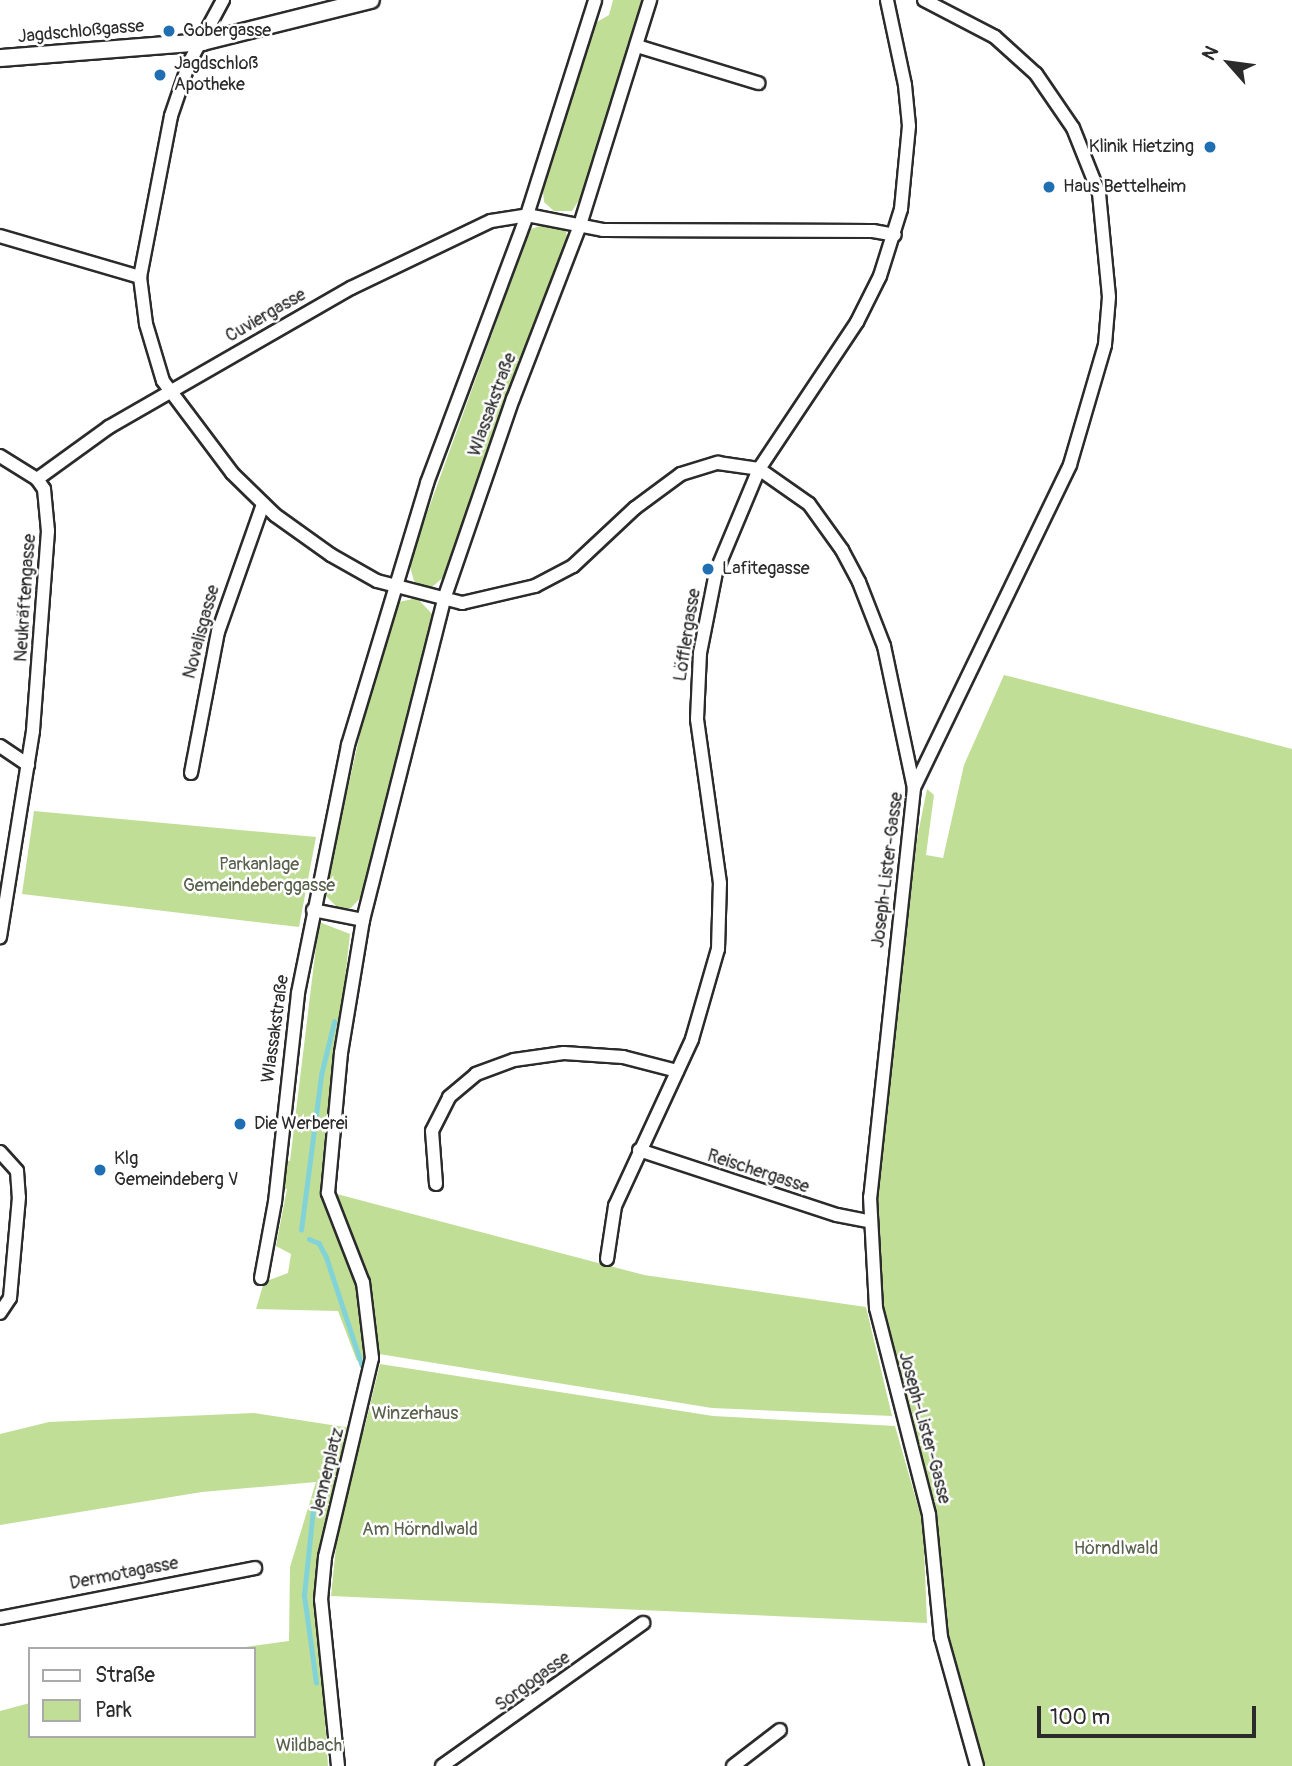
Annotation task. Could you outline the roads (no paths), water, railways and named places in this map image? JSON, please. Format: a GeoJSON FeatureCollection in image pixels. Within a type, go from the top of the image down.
{"type":"FeatureCollection","features":[{"type":"Feature","properties":{"kind":"street"},"geometry":{"type":"LineString","coordinates":[[223,0],[189,63],[168,129],[140,277],[151,345],[170,391],[208,444],[263,504],[331,555],[394,586],[444,599],[482,601],[554,576],[601,544],[660,488],[699,467],[734,463],[759,469],[808,505],[842,550],[859,582],[884,646],[914,788]]}},
{"type":"Feature","properties":{"kind":"street","name":"Jagdschloßgasse"},"geometry":{"type":"LineString","coordinates":[[0,58],[202,42],[371,0]]}},
{"type":"Feature","properties":{"kind":"street","name":"Wlassakstraße"},"geometry":{"type":"LineString","coordinates":[[261,1278],[275,1202],[298,993],[348,745],[394,586],[460,386],[527,215],[595,0]]}},
{"type":"Feature","properties":{"kind":"street","name":"Wlassakstraße"},"geometry":{"type":"LineString","coordinates":[[328,1193],[341,1053],[363,920],[444,599],[513,399],[580,225],[650,0]]}},
{"type":"Feature","properties":{"kind":"street","name":"Löfflergasse"},"geometry":{"type":"LineString","coordinates":[[607,1259],[615,1206],[677,1071],[713,977],[720,915],[716,845],[698,747],[700,653],[716,572],[759,469],[857,322],[895,235],[907,167],[909,126],[905,85],[887,0]]}},
{"type":"Feature","properties":{"kind":"street","name":"Joseph-Lister-Gasse"},"geometry":{"type":"LineString","coordinates":[[924,0],[995,37],[1036,74],[1073,128],[1099,193],[1110,297],[1105,345],[1066,475],[914,788],[869,1221],[876,1308],[901,1422],[926,1503],[942,1637],[977,1766]]}},
{"type":"Feature","properties":{"kind":"street"},"geometry":{"type":"LineString","coordinates":[[637,46],[758,83]]}},
{"type":"Feature","properties":{"kind":"street"},"geometry":{"type":"LineString","coordinates":[[527,215],[603,230],[873,231],[895,235]]}},
{"type":"Feature","properties":{"kind":"street","name":"Cuviergasse"},"geometry":{"type":"LineString","coordinates":[[37,479],[108,427],[429,247],[491,221],[527,215]]}},
{"type":"Feature","properties":{"kind":"street"},"geometry":{"type":"LineString","coordinates":[[0,236],[140,277]]}},
{"type":"Feature","properties":{"kind":"street"},"geometry":{"type":"LineString","coordinates":[[0,456],[37,479]]}},
{"type":"Feature","properties":{"kind":"street","name":"Neukräftengasse"},"geometry":{"type":"LineString","coordinates":[[0,937],[28,765],[48,531],[47,502],[37,479]]}},
{"type":"Feature","properties":{"kind":"street","name":"Novalisgasse"},"geometry":{"type":"LineString","coordinates":[[191,774],[218,632],[263,504]]}},
{"type":"Feature","properties":{"kind":"street"},"geometry":{"type":"LineString","coordinates":[[0,746],[28,765]]}},
{"type":"Feature","properties":{"kind":"street"},"geometry":{"type":"LineString","coordinates":[[313,910],[363,920]]}},
{"type":"Feature","properties":{"kind":"street"},"geometry":{"type":"LineString","coordinates":[[436,1184],[432,1130],[449,1097],[477,1074],[514,1060],[578,1053],[623,1057],[677,1071]]}},
{"type":"Feature","properties":{"kind":"street","name":"Reischergasse"},"geometry":{"type":"LineString","coordinates":[[639,1150],[837,1215],[869,1221]]}},
{"type":"Feature","properties":{"kind":"street"},"geometry":{"type":"LineString","coordinates":[[0,1153],[17,1171],[19,1197],[10,1298],[0,1313]]}},
{"type":"Feature","properties":{"kind":"street","name":"Jennerplatz"},"geometry":{"type":"LineString","coordinates":[[328,1193],[363,1283],[372,1358],[325,1558],[321,1600],[338,1766]]}},
{"type":"Feature","properties":{"kind":"street","name":"Dermotagasse"},"geometry":{"type":"LineString","coordinates":[[0,1618],[254,1568]]}},
{"type":"Feature","properties":{"kind":"street","name":"Sorgogasse"},"geometry":{"type":"LineString","coordinates":[[442,1766],[643,1623]]}},
{"type":"Feature","properties":{"kind":"street"},"geometry":{"type":"LineString","coordinates":[[733,1766],[780,1730]]}},
{"type":"Feature","properties":{"kind":"waterway"},"geometry":{"type":"LineString","coordinates":[[301,1230],[321,1075],[334,1022]]}},
{"type":"Feature","properties":{"kind":"waterway"},"geometry":{"type":"LineString","coordinates":[[309,1239],[319,1243],[326,1256],[362,1365]]}},
{"type":"Feature","properties":{"kind":"waterway"},"geometry":{"type":"LineString","coordinates":[[316,1683],[304,1595],[313,1510],[335,1464]]}},
{"type":"Feature","properties":{"kind":"place","name":"Gobergasse"},"geometry":{"type":"Point","coordinates":[169,31]}},
{"type":"Feature","properties":{"kind":"place","name":"Jagdschloß Apotheke"},"geometry":{"type":"Point","coordinates":[160,75]}},
{"type":"Feature","properties":{"kind":"place","name":"Klinik Hietzing"},"geometry":{"type":"Point","coordinates":[1210,147]}},
{"type":"Feature","properties":{"kind":"place","name":"Haus Bettelheim"},"geometry":{"type":"Point","coordinates":[1049,187]}},
{"type":"Feature","properties":{"kind":"place","name":"Lafitegasse"},"geometry":{"type":"Point","coordinates":[708,569]}},
{"type":"Feature","properties":{"kind":"place","name":"Die Werberei"},"geometry":{"type":"Point","coordinates":[240,1124]}},
{"type":"Feature","properties":{"kind":"place","name":"Klg Gemeindeberg V"},"geometry":{"type":"Point","coordinates":[100,1170]}},
{"type":"Feature","properties":{"kind":"park label","name":"Parkanlage Gemeindeberggasse"},"geometry":{"type":"Point","coordinates":[259,876]}},
{"type":"Feature","properties":{"kind":"park label","name":"Winzerhaus"},"geometry":{"type":"Point","coordinates":[415,1414]}},
{"type":"Feature","properties":{"kind":"park label","name":"Am Hörndlwald"},"geometry":{"type":"Point","coordinates":[420,1530]}},
{"type":"Feature","properties":{"kind":"park label","name":"Hörndlwald"},"geometry":{"type":"Point","coordinates":[1116,1549]}},
{"type":"Feature","properties":{"kind":"park label","name":"Wildbach"},"geometry":{"type":"Point","coordinates":[309,1746]}}]}
